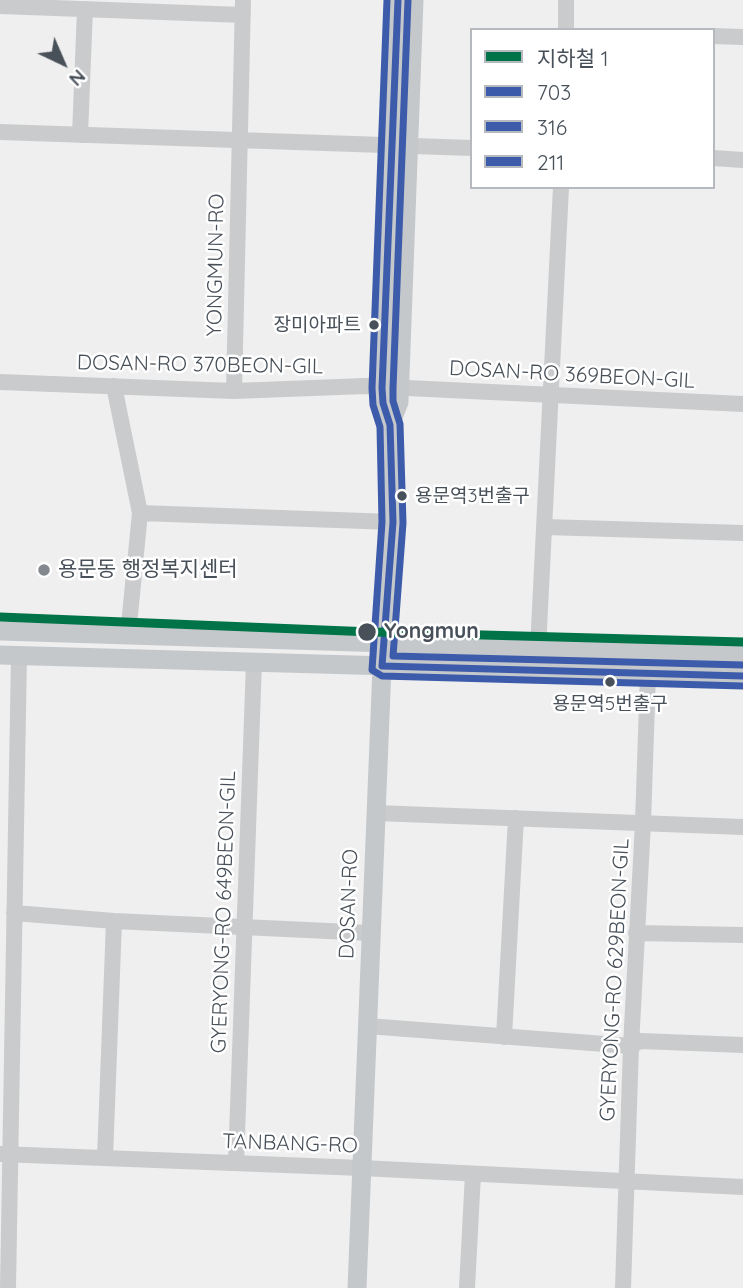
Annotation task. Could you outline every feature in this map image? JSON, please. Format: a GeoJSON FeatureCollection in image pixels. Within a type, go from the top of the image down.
{"type":"FeatureCollection","features":[{"type":"Feature","properties":{"kind":"main road","name":"DOSAN-RO"},"geometry":{"type":"LineString","coordinates":[[356,1288],[383,642],[393,522],[390,425],[383,403],[391,388],[400,145],[398,0]]}},
{"type":"Feature","properties":{"kind":"main road","name":"DOSAN-RO"},"geometry":{"type":"LineString","coordinates":[[400,145],[414,0]]}},
{"type":"Feature","properties":{"kind":"main road"},"geometry":{"type":"LineString","coordinates":[[0,631],[743,654]]}},
{"type":"Feature","properties":{"kind":"main road"},"geometry":{"type":"LineString","coordinates":[[9,655],[743,676]]}},
{"type":"Feature","properties":{"kind":"street"},"geometry":{"type":"LineString","coordinates":[[566,0],[566,28]]}},
{"type":"Feature","properties":{"kind":"street"},"geometry":{"type":"LineString","coordinates":[[0,6],[68,4],[85,9],[243,7]]}},
{"type":"Feature","properties":{"kind":"street","name":"YONGMUN-RO"},"geometry":{"type":"LineString","coordinates":[[234,391],[243,7]]}},
{"type":"Feature","properties":{"kind":"street"},"geometry":{"type":"LineString","coordinates":[[80,135],[85,9]]}},
{"type":"Feature","properties":{"kind":"street"},"geometry":{"type":"LineString","coordinates":[[715,36],[743,37]]}},
{"type":"Feature","properties":{"kind":"street"},"geometry":{"type":"LineString","coordinates":[[0,132],[470,148]]}},
{"type":"Feature","properties":{"kind":"street"},"geometry":{"type":"LineString","coordinates":[[715,158],[743,160]]}},
{"type":"Feature","properties":{"kind":"street"},"geometry":{"type":"LineString","coordinates":[[538,649],[561,189]]}},
{"type":"Feature","properties":{"kind":"street","name":"DOSAN-RO 370BEON-GIL"},"geometry":{"type":"LineString","coordinates":[[0,382],[234,391],[366,386],[391,388]]}},
{"type":"Feature","properties":{"kind":"street"},"geometry":{"type":"LineString","coordinates":[[114,386],[140,513],[128,635]]}},
{"type":"Feature","properties":{"kind":"street","name":"DOSAN-RO 369BEON-GIL"},"geometry":{"type":"LineString","coordinates":[[391,388],[743,404]]}},
{"type":"Feature","properties":{"kind":"street"},"geometry":{"type":"LineString","coordinates":[[140,513],[393,522]]}},
{"type":"Feature","properties":{"kind":"street"},"geometry":{"type":"LineString","coordinates":[[545,527],[743,533]]}},
{"type":"Feature","properties":{"kind":"street"},"geometry":{"type":"LineString","coordinates":[[8,1288],[5,1154],[14,913],[9,655]]}},
{"type":"Feature","properties":{"kind":"street","name":"GYERYONG-RO 649BEON-GIL"},"geometry":{"type":"LineString","coordinates":[[236,1163],[254,662]]}},
{"type":"Feature","properties":{"kind":"street","name":"GYERYONG-RO 629BEON-GIL"},"geometry":{"type":"LineString","coordinates":[[623,1288],[648,673]]}},
{"type":"Feature","properties":{"kind":"street"},"geometry":{"type":"LineString","coordinates":[[376,813],[743,827]]}},
{"type":"Feature","properties":{"kind":"street"},"geometry":{"type":"LineString","coordinates":[[504,1037],[516,818]]}},
{"type":"Feature","properties":{"kind":"street"},"geometry":{"type":"LineString","coordinates":[[14,913],[114,921],[371,933]]}},
{"type":"Feature","properties":{"kind":"street"},"geometry":{"type":"LineString","coordinates":[[105,1158],[114,921]]}},
{"type":"Feature","properties":{"kind":"street"},"geometry":{"type":"LineString","coordinates":[[636,933],[743,935]]}},
{"type":"Feature","properties":{"kind":"street"},"geometry":{"type":"LineString","coordinates":[[367,1026],[631,1046],[640,1041],[743,1045]]}},
{"type":"Feature","properties":{"kind":"street","name":"TANBANG-RO"},"geometry":{"type":"LineString","coordinates":[[5,1154],[743,1187]]}},
{"type":"Feature","properties":{"kind":"street"},"geometry":{"type":"LineString","coordinates":[[467,1288],[473,1174]]}},
{"type":"Feature","properties":{"kind":"metro line","name":"1"},"geometry":{"type":"LineString","coordinates":[[0,617],[372,632],[743,642]]}},
{"type":"Feature","properties":{"kind":"transit line","name":"316"},"geometry":{"type":"LineString","coordinates":[[387,0],[372,388],[373,405],[380,427],[382,522],[372,670],[382,676],[743,686]]}},
{"type":"Feature","properties":{"kind":"transit line","name":"703"},"geometry":{"type":"LineString","coordinates":[[398,0],[382,388],[383,403],[390,425],[393,522],[382,666],[743,676]]}},
{"type":"Feature","properties":{"kind":"transit line","name":"211"},"geometry":{"type":"LineString","coordinates":[[408,0],[393,388],[393,401],[400,424],[403,523],[393,656],[743,665]]}},
{"type":"Feature","properties":{"kind":"place","name":"장미아파트"},"geometry":{"type":"Point","coordinates":[374,325]}},
{"type":"Feature","properties":{"kind":"place","name":"용문역3번출구"},"geometry":{"type":"Point","coordinates":[402,496]}},
{"type":"Feature","properties":{"kind":"place","name":"용문동 행정복지센터"},"geometry":{"type":"Point","coordinates":[44,570]}},
{"type":"Feature","properties":{"kind":"place","name":"Yongmun"},"geometry":{"type":"Point","coordinates":[367,632]}},
{"type":"Feature","properties":{"kind":"place","name":"용문역5번출구"},"geometry":{"type":"Point","coordinates":[610,682]}}]}
